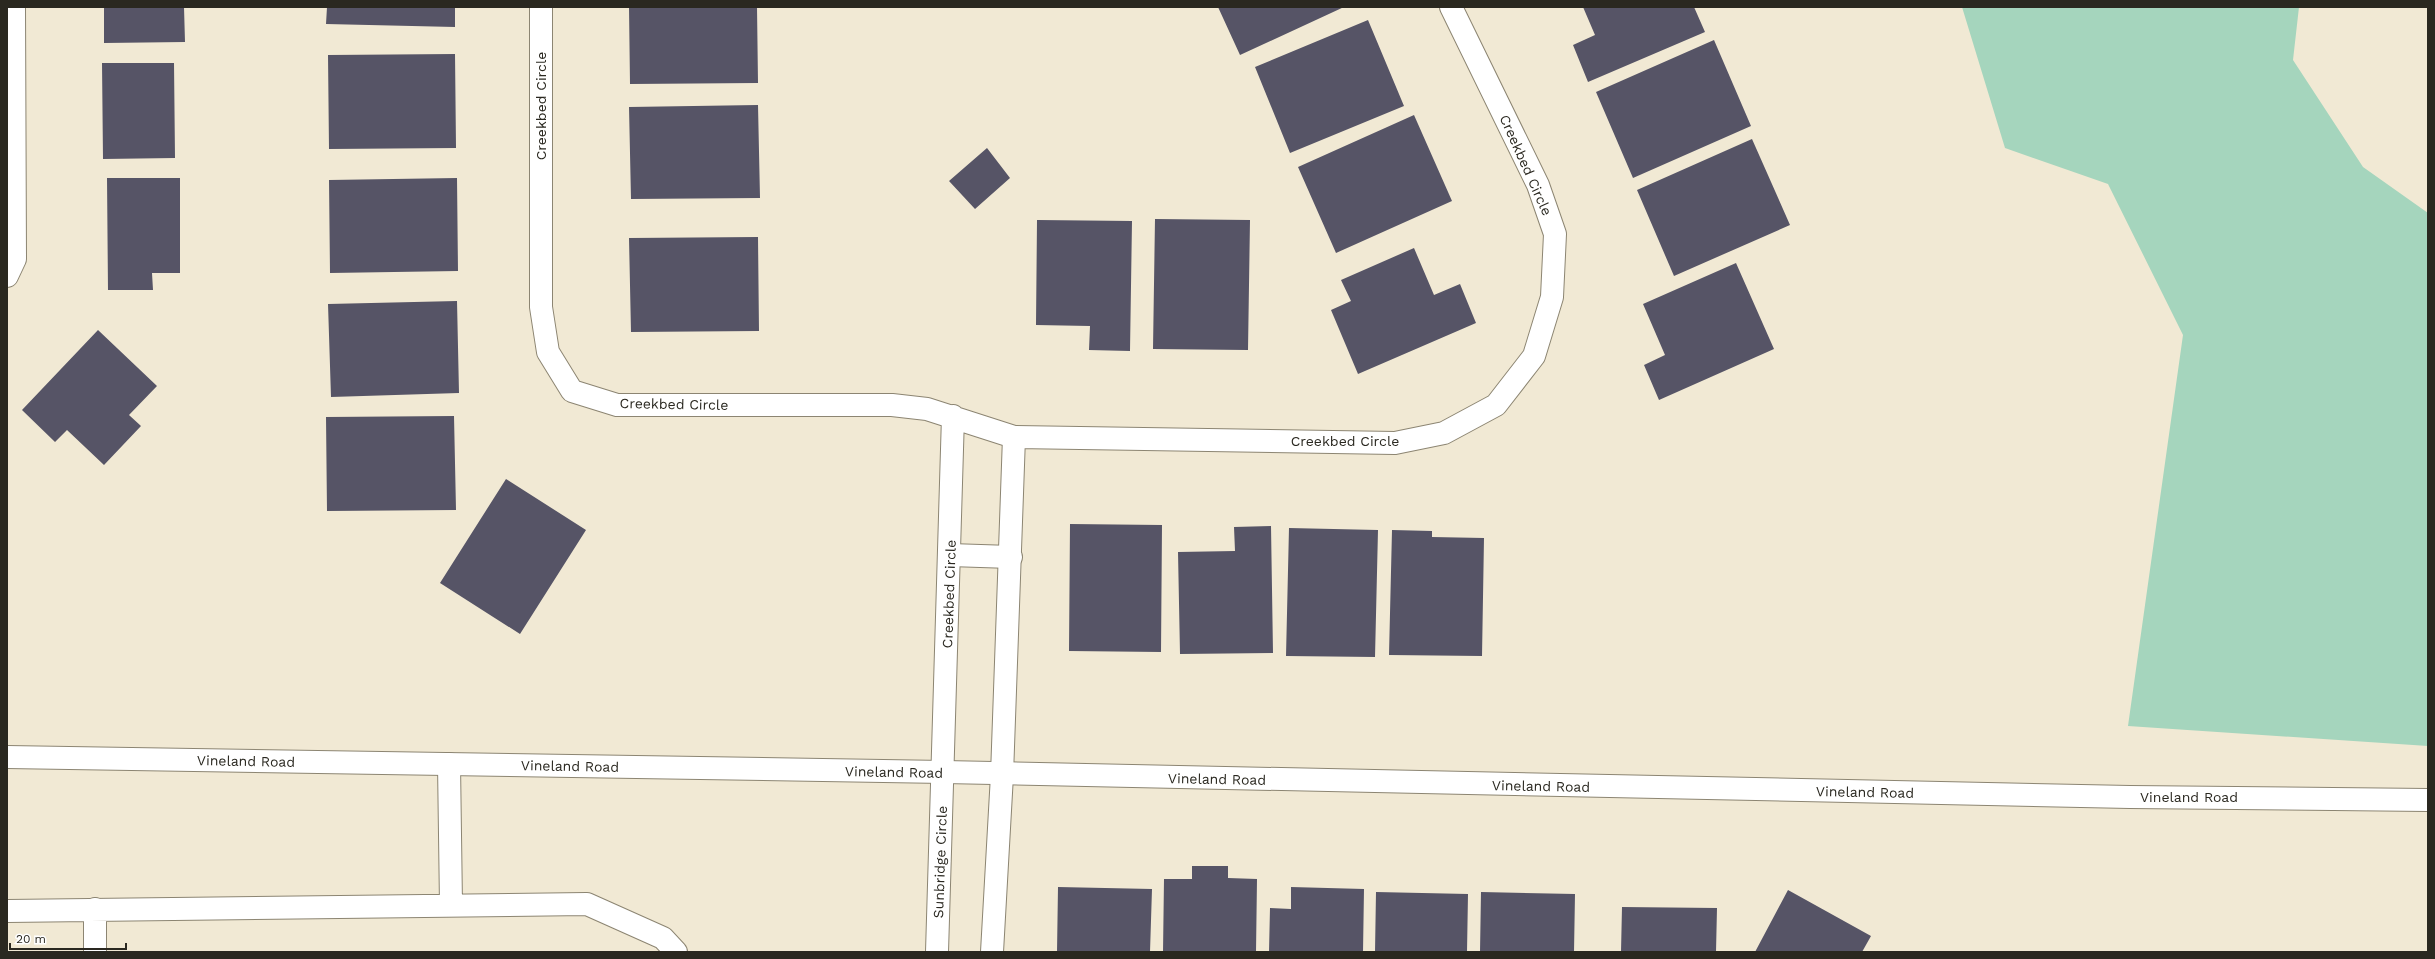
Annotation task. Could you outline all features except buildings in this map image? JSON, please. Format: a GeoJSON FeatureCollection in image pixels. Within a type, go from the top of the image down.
{"type":"FeatureCollection","features":[{"type":"Feature","properties":{"kind":"street"},"geometry":{"type":"LineString","coordinates":[[7,276],[15,259],[14,7]]}},
{"type":"Feature","properties":{"kind":"street","name":"Creekbed Circle"},"geometry":{"type":"LineString","coordinates":[[541,7],[541,307],[548,352],[572,391],[617,405],[892,405],[927,409],[1014,436],[1395,443],[1444,433],[1496,405],[1534,356],[1552,297],[1555,234],[1538,185],[1451,7]]}},
{"type":"Feature","properties":{"kind":"street","name":"Creekbed Circle"},"geometry":{"type":"LineString","coordinates":[[944,772],[953,416]]}},
{"type":"Feature","properties":{"kind":"street"},"geometry":{"type":"LineString","coordinates":[[992,952],[1002,775],[1011,557],[1014,436]]}},
{"type":"Feature","properties":{"kind":"street"},"geometry":{"type":"LineString","coordinates":[[950,555],[1011,557]]}},
{"type":"Feature","properties":{"kind":"street","name":"Vineland Road"},"geometry":{"type":"LineString","coordinates":[[7,757],[944,772],[1002,775],[2122,797],[2428,800]]}},
{"type":"Feature","properties":{"kind":"street"},"geometry":{"type":"LineString","coordinates":[[449,764],[450,906]]}},
{"type":"Feature","properties":{"kind":"street","name":"Sunbridge Circle"},"geometry":{"type":"LineString","coordinates":[[937,952],[944,772]]}},
{"type":"Feature","properties":{"kind":"street"},"geometry":{"type":"LineString","coordinates":[[7,911],[587,904],[663,938],[676,952]]}},
{"type":"Feature","properties":{"kind":"street"},"geometry":{"type":"LineString","coordinates":[[94,910],[95,952]]}},
{"type":"Feature","properties":{"kind":"green space"},"geometry":{"type":"Polygon","coordinates":[[[1962,7],[2299,7],[2293,60],[2363,167],[2428,213],[2428,746],[2128,726],[2183,335],[2108,184],[2005,148],[1962,7]]]}}]}
